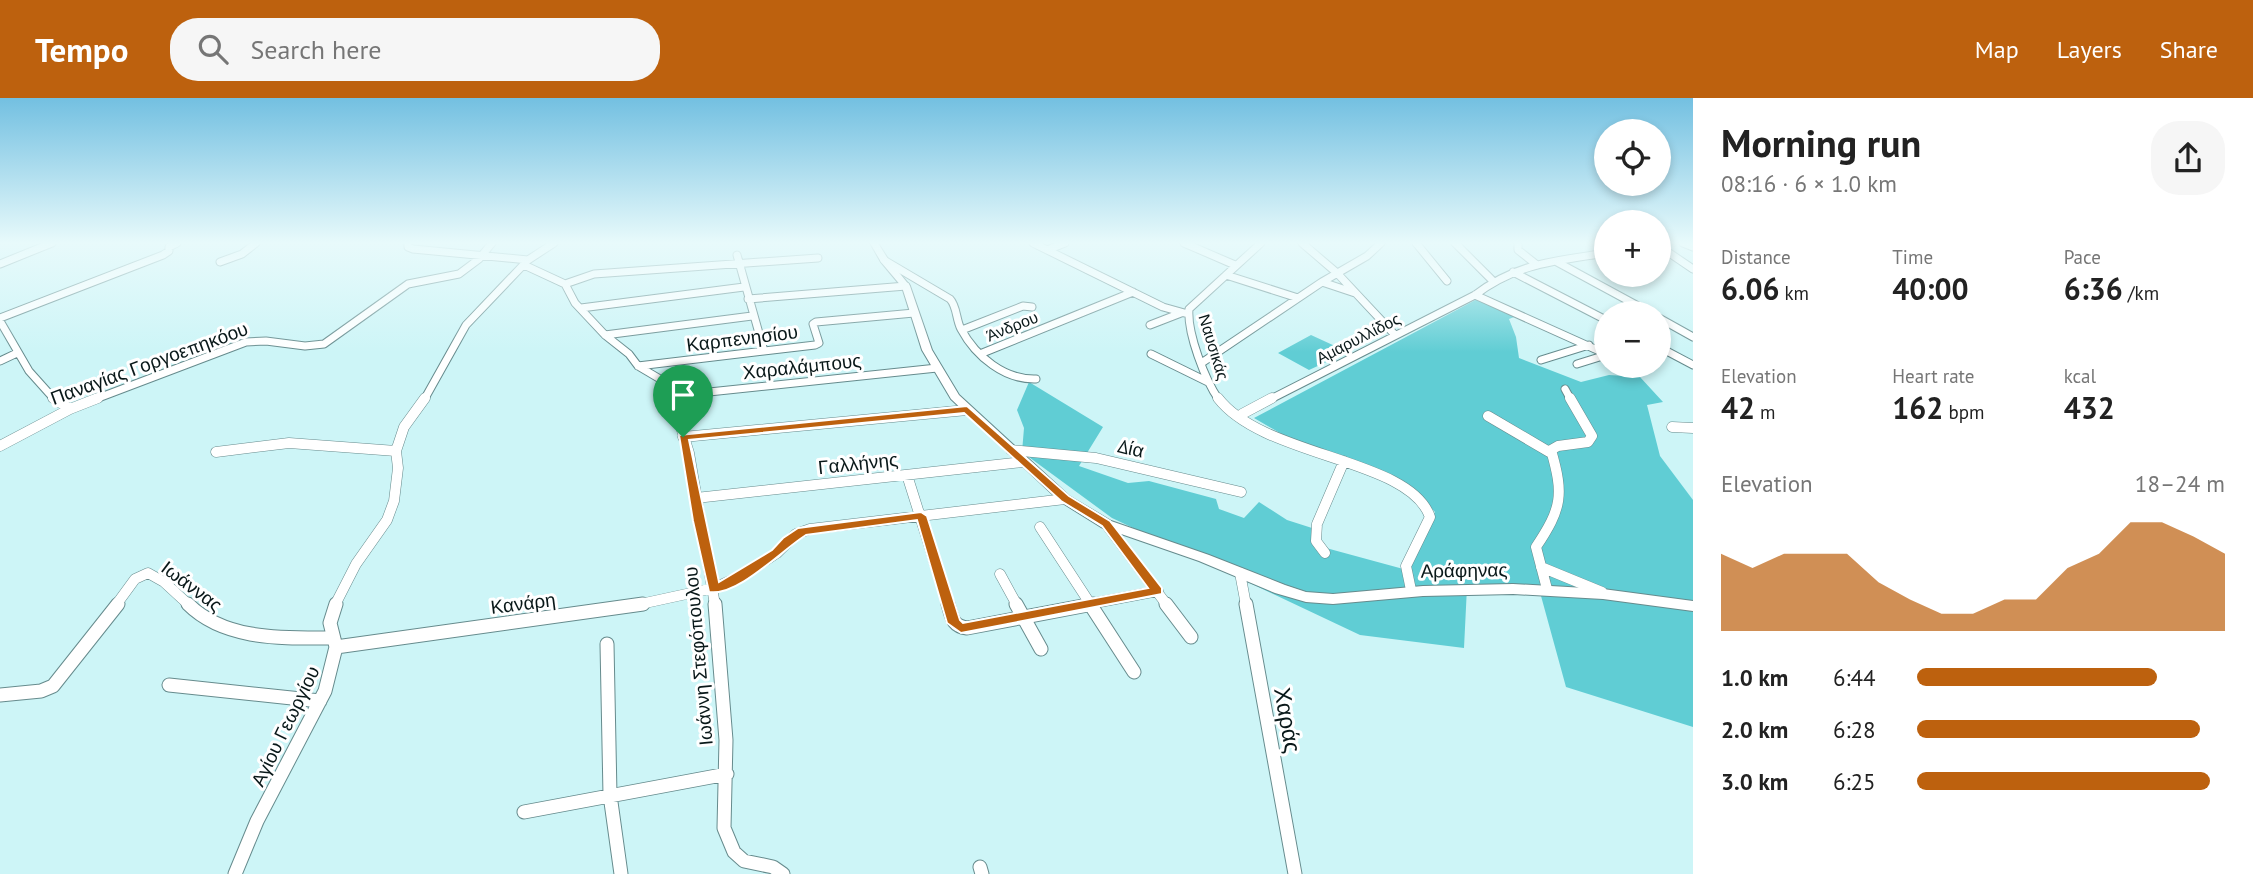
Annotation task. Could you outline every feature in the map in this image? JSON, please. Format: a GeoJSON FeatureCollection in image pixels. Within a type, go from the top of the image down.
{"type":"FeatureCollection","features":[{"type":"Feature","properties":{"kind":"main road"},"geometry":{"type":"LineString","coordinates":[[900,279],[906,286]]}},
{"type":"Feature","properties":{"kind":"main road","name":"Αράφηνας"},"geometry":{"type":"LineString","coordinates":[[906,286],[937,368],[950,390],[967,410],[1065,499],[1106,524],[1287,592],[1320,598],[1462,588],[1547,589],[1693,606]]}},
{"type":"Feature","properties":{"kind":"street"},"geometry":{"type":"LineString","coordinates":[[70,409],[57,403],[17,353],[0,320],[102,279]]}},
{"type":"Feature","properties":{"kind":"street","name":"Παναγίας Γοργοεπηκόου"},"geometry":{"type":"LineString","coordinates":[[0,446],[70,409],[246,342],[262,340],[309,346],[324,344],[402,287],[415,281],[429,279]]}},
{"type":"Feature","properties":{"kind":"street","name":"Αγίου Γεωργίου"},"geometry":{"type":"LineString","coordinates":[[235,874],[257,821],[320,701],[334,667],[335,643],[330,622],[333,609],[356,564],[387,520],[394,500],[398,468],[396,451],[404,427],[433,388],[466,326],[510,279]]}},
{"type":"Feature","properties":{"kind":"street"},"geometry":{"type":"LineString","coordinates":[[557,279],[565,284],[579,279]]}},
{"type":"Feature","properties":{"kind":"street"},"geometry":{"type":"LineString","coordinates":[[743,279],[764,351]]}},
{"type":"Feature","properties":{"kind":"street"},"geometry":{"type":"LineString","coordinates":[[917,279],[954,303],[954,319],[981,354],[1011,377],[1024,381],[1036,379]]}},
{"type":"Feature","properties":{"kind":"street"},"geometry":{"type":"LineString","coordinates":[[1107,279],[1184,314]]}},
{"type":"Feature","properties":{"kind":"street","name":"Ναυσικάς"},"geometry":{"type":"LineString","coordinates":[[1221,279],[1184,314],[1208,382],[1217,399],[1227,409],[1257,426]]}},
{"type":"Feature","properties":{"kind":"street"},"geometry":{"type":"LineString","coordinates":[[1239,279],[1298,298]]}},
{"type":"Feature","properties":{"kind":"street"},"geometry":{"type":"LineString","coordinates":[[1203,362],[1327,279]]}},
{"type":"Feature","properties":{"kind":"street"},"geometry":{"type":"LineString","coordinates":[[1343,279],[1395,335]]}},
{"type":"Feature","properties":{"kind":"street","name":"Αμαρυλλίδος"},"geometry":{"type":"LineString","coordinates":[[1242,414],[1475,295],[1497,279]]}},
{"type":"Feature","properties":{"kind":"street"},"geometry":{"type":"LineString","coordinates":[[1527,279],[1594,314]]}},
{"type":"Feature","properties":{"kind":"street"},"geometry":{"type":"LineString","coordinates":[[1588,279],[1629,301]]}},
{"type":"Feature","properties":{"kind":"street"},"geometry":{"type":"LineString","coordinates":[[1322,282],[1356,293]]}},
{"type":"Feature","properties":{"kind":"street","name":"Ιωάννη Στεφόπουλου"},"geometry":{"type":"LineString","coordinates":[[565,284],[581,308],[606,335],[629,354],[638,366],[660,379],[671,396],[683,437],[714,588],[727,774],[724,828],[728,841],[744,861],[773,867],[783,874]]}},
{"type":"Feature","properties":{"kind":"street"},"geometry":{"type":"LineString","coordinates":[[748,299],[906,286]]}},
{"type":"Feature","properties":{"kind":"street"},"geometry":{"type":"LineString","coordinates":[[581,308],[744,287]]}},
{"type":"Feature","properties":{"kind":"street","name":"Άνδρου"},"geometry":{"type":"LineString","coordinates":[[981,354],[1133,292]]}},
{"type":"Feature","properties":{"kind":"street"},"geometry":{"type":"LineString","coordinates":[[1475,295],[1594,348]]}},
{"type":"Feature","properties":{"kind":"street"},"geometry":{"type":"LineString","coordinates":[[962,330],[1023,306],[1032,307]]}},
{"type":"Feature","properties":{"kind":"street","name":"Καρπενησίου"},"geometry":{"type":"LineString","coordinates":[[638,366],[817,345],[819,342],[814,323],[914,313]]}},
{"type":"Feature","properties":{"kind":"street"},"geometry":{"type":"LineString","coordinates":[[1150,325],[1184,314]]}},
{"type":"Feature","properties":{"kind":"street"},"geometry":{"type":"LineString","coordinates":[[606,335],[752,316]]}},
{"type":"Feature","properties":{"kind":"street"},"geometry":{"type":"LineString","coordinates":[[1671,325],[1693,337]]}},
{"type":"Feature","properties":{"kind":"street"},"geometry":{"type":"LineString","coordinates":[[0,341],[9,337]]}},
{"type":"Feature","properties":{"kind":"street"},"geometry":{"type":"LineString","coordinates":[[1541,360],[1589,345]]}},
{"type":"Feature","properties":{"kind":"street"},"geometry":{"type":"LineString","coordinates":[[0,361],[17,353]]}},
{"type":"Feature","properties":{"kind":"street"},"geometry":{"type":"LineString","coordinates":[[1671,353],[1693,365]]}},
{"type":"Feature","properties":{"kind":"street"},"geometry":{"type":"LineString","coordinates":[[1151,354],[1208,382]]}},
{"type":"Feature","properties":{"kind":"street"},"geometry":{"type":"LineString","coordinates":[[1577,365],[1594,359]]}},
{"type":"Feature","properties":{"kind":"street","name":"Χαραλάμπους"},"geometry":{"type":"LineString","coordinates":[[671,396],[937,368]]}},
{"type":"Feature","properties":{"kind":"street"},"geometry":{"type":"LineString","coordinates":[[1551,453],[1558,446],[1591,440],[1586,422],[1564,389]]}},
{"type":"Feature","properties":{"kind":"street"},"geometry":{"type":"LineString","coordinates":[[1227,409],[1242,414],[1257,426],[1308,452],[1344,461],[1405,486],[1426,505],[1430,512],[1426,529],[1406,566],[1412,590]]}},
{"type":"Feature","properties":{"kind":"street"},"geometry":{"type":"LineString","coordinates":[[683,437],[967,410]]}},
{"type":"Feature","properties":{"kind":"street"},"geometry":{"type":"LineString","coordinates":[[1488,416],[1502,422],[1540,449],[1551,453]]}},
{"type":"Feature","properties":{"kind":"street"},"geometry":{"type":"LineString","coordinates":[[1672,427],[1693,428]]}},
{"type":"Feature","properties":{"kind":"street"},"geometry":{"type":"LineString","coordinates":[[216,452],[289,443],[396,451]]}},
{"type":"Feature","properties":{"kind":"street","name":"Δία"},"geometry":{"type":"LineString","coordinates":[[1011,450],[1096,458],[1241,492]]}},
{"type":"Feature","properties":{"kind":"street"},"geometry":{"type":"LineString","coordinates":[[1547,589],[1536,547],[1537,541],[1555,519],[1560,482],[1551,453]]}},
{"type":"Feature","properties":{"kind":"street"},"geometry":{"type":"LineString","coordinates":[[1325,553],[1316,541],[1317,524],[1344,461]]}},
{"type":"Feature","properties":{"kind":"street","name":"Γαλλήνης"},"geometry":{"type":"LineString","coordinates":[[696,498],[1023,462]]}},
{"type":"Feature","properties":{"kind":"street"},"geometry":{"type":"LineString","coordinates":[[907,475],[954,623],[958,627],[967,628],[1158,591]]}},
{"type":"Feature","properties":{"kind":"street","name":"Κανάρη"},"geometry":{"type":"LineString","coordinates":[[335,643],[633,606],[730,583],[777,553],[803,531],[1065,499]]}},
{"type":"Feature","properties":{"kind":"street"},"geometry":{"type":"LineString","coordinates":[[1106,524],[1191,637]]}},
{"type":"Feature","properties":{"kind":"street"},"geometry":{"type":"LineString","coordinates":[[1040,527],[1134,672]]}},
{"type":"Feature","properties":{"kind":"street"},"geometry":{"type":"LineString","coordinates":[[1541,568],[1610,596]]}},
{"type":"Feature","properties":{"kind":"street","name":"Ιωάννας"},"geometry":{"type":"LineString","coordinates":[[0,695],[41,691],[53,686],[100,629],[135,579],[148,573],[166,583],[205,620],[221,628],[335,643]]}},
{"type":"Feature","properties":{"kind":"street","name":"Χαράς"},"geometry":{"type":"LineString","coordinates":[[1240,573],[1295,874]]}},
{"type":"Feature","properties":{"kind":"street"},"geometry":{"type":"LineString","coordinates":[[1000,574],[1041,649]]}},
{"type":"Feature","properties":{"kind":"street"},"geometry":{"type":"LineString","coordinates":[[607,644],[610,795],[621,874]]}},
{"type":"Feature","properties":{"kind":"street"},"geometry":{"type":"LineString","coordinates":[[169,685],[320,701]]}},
{"type":"Feature","properties":{"kind":"street"},"geometry":{"type":"LineString","coordinates":[[524,812],[727,774]]}},
{"type":"Feature","properties":{"kind":"shaded area"},"geometry":{"type":"Polygon","coordinates":[[[1481,297],[1522,314],[1509,319],[1516,337],[1519,358],[1581,382],[1597,378],[1641,378],[1663,402],[1647,405],[1660,456],[1693,500],[1693,727],[1566,687],[1538,585],[1467,587],[1464,648],[1360,635],[1112,518],[1022,452],[1024,428],[1017,410],[1029,382],[1103,427],[1079,466],[1128,483],[1149,481],[1216,499],[1219,509],[1244,518],[1259,502],[1287,520],[1312,528],[1315,545],[1407,570],[1435,512],[1414,490],[1299,444],[1254,418],[1481,297]]]}},
{"type":"Feature","properties":{"kind":"shaded area"},"geometry":{"type":"Polygon","coordinates":[[[1311,335],[1348,352],[1309,370],[1278,353],[1311,335]]]}},
{"type":"Feature","properties":{"kind":"route"},"geometry":{"type":"LineString","coordinates":[[967,410],[1065,499],[1106,524],[1158,591],[961,628],[954,623],[921,516],[803,531],[796,534],[777,553],[743,575],[714,588],[699,521],[689,453],[683,437],[967,410]]}}]}
